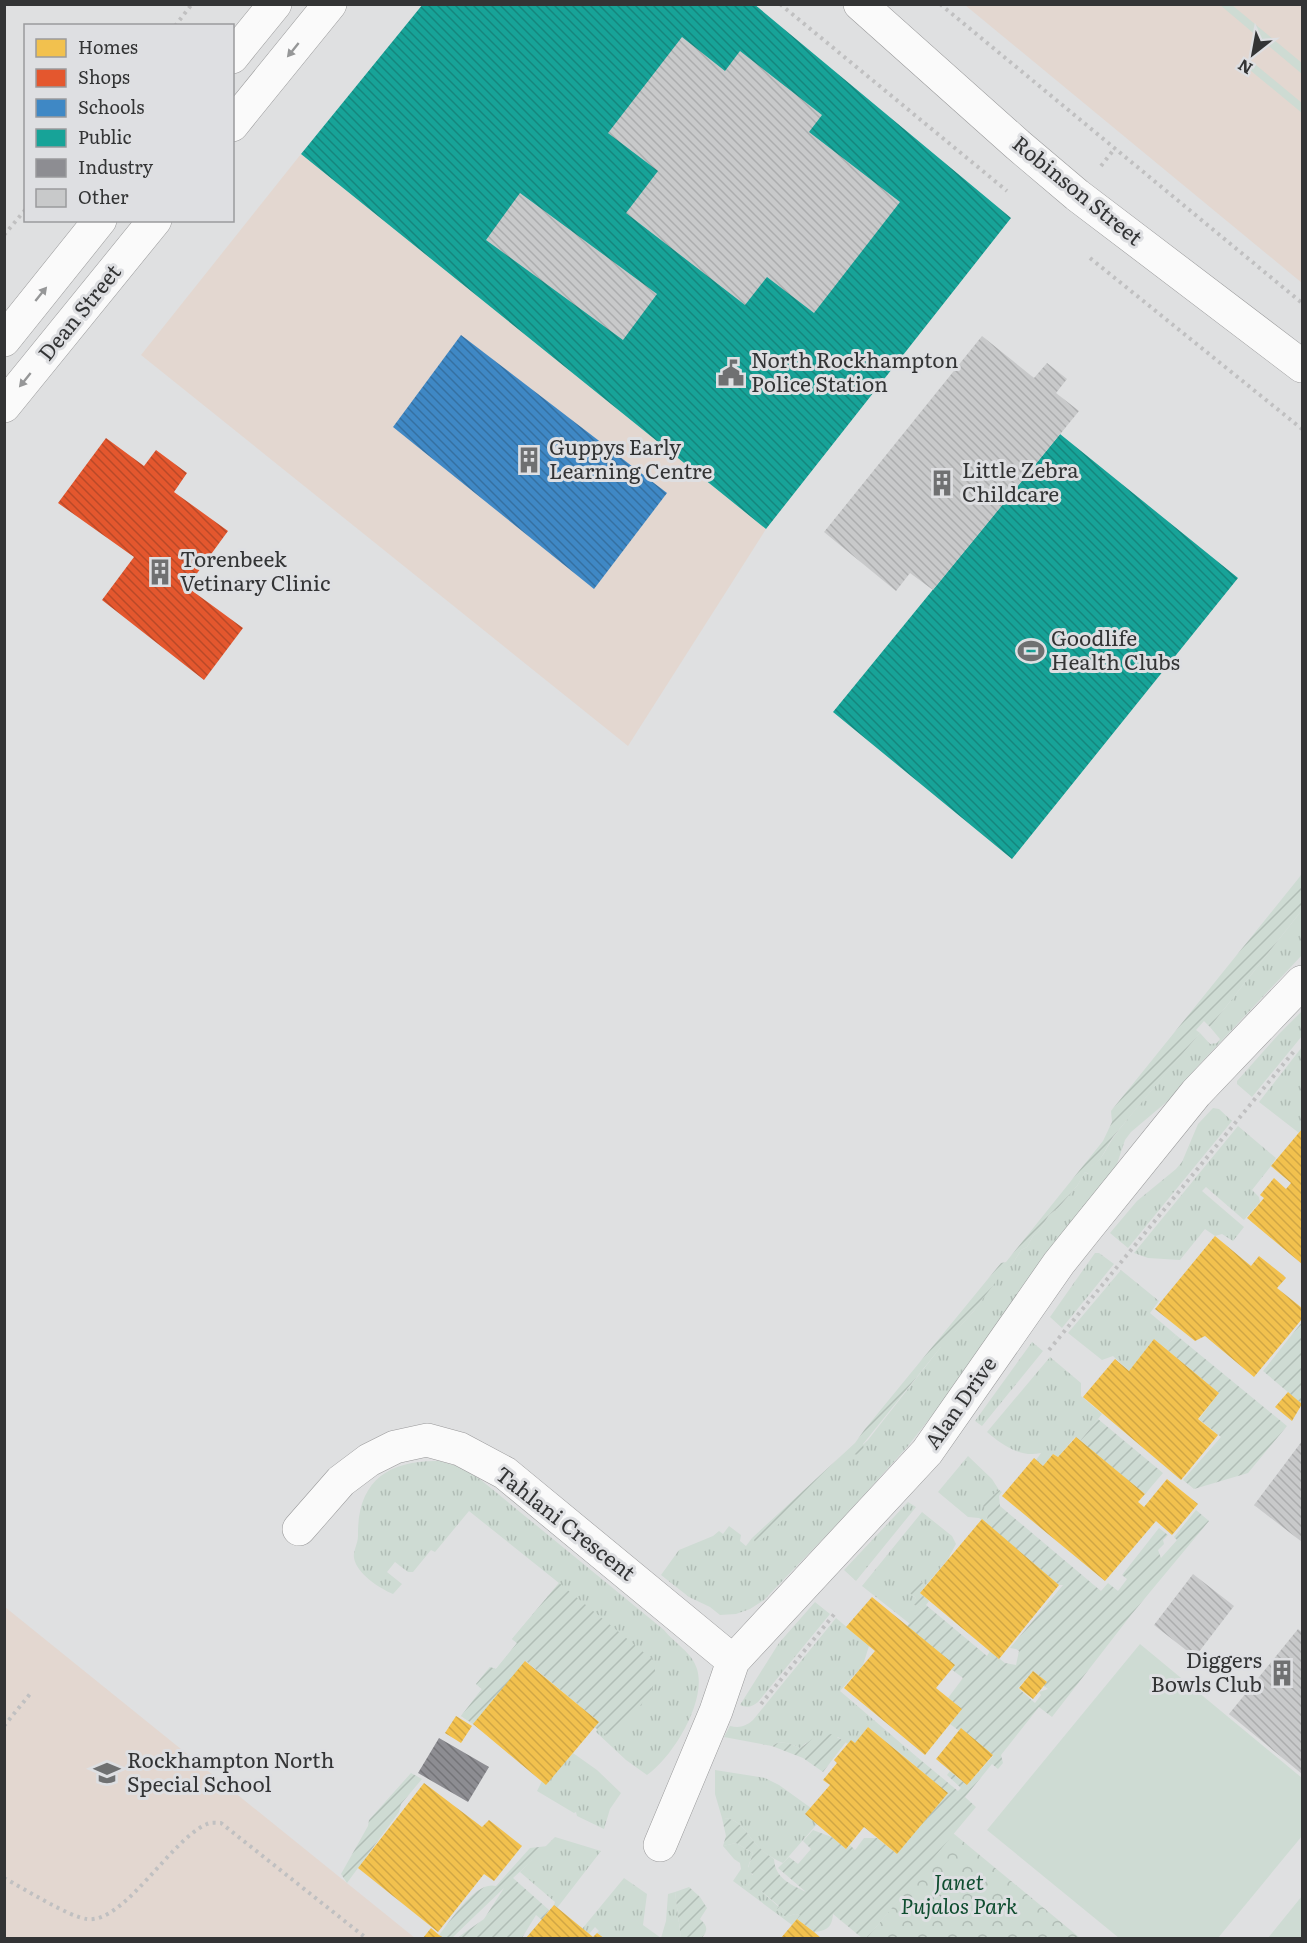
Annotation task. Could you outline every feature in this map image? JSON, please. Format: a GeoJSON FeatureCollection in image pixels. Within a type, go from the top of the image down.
{"type":"FeatureCollection","features":[{"type":"Feature","properties":{"kind":"street"},"geometry":{"type":"LineString","coordinates":[[234,55],[275,4]]}},
{"type":"Feature","properties":{"kind":"street"},"geometry":{"type":"LineString","coordinates":[[234,123],[330,4]]}},
{"type":"Feature","properties":{"kind":"street","name":"Robinson Street"},"geometry":{"type":"LineString","coordinates":[[860,4],[1018,146],[1077,195],[1302,366]]}},
{"type":"Feature","properties":{"kind":"street","name":"Dean Street"},"geometry":{"type":"LineString","coordinates":[[4,340],[98,222]]}},
{"type":"Feature","properties":{"kind":"street","name":"Dean Street"},"geometry":{"type":"LineString","coordinates":[[4,406],[153,222]]}},
{"type":"Feature","properties":{"kind":"street","name":"Alan Drive"},"geometry":{"type":"LineString","coordinates":[[660,1845],[716,1711],[733,1661],[927,1452],[1053,1272],[1087,1228],[1196,1093],[1302,982]]}},
{"type":"Feature","properties":{"kind":"street","name":"Tahlani Crescent"},"geometry":{"type":"LineString","coordinates":[[299,1529],[341,1482],[369,1460],[386,1451],[427,1440],[460,1449],[505,1473],[733,1661]]}},
{"type":"Feature","properties":{"kind":"path"},"geometry":{"type":"LineString","coordinates":[[177,24],[192,4]]}},
{"type":"Feature","properties":{"kind":"path"},"geometry":{"type":"LineString","coordinates":[[940,4],[1302,303]]}},
{"type":"Feature","properties":{"kind":"path"},"geometry":{"type":"LineString","coordinates":[[4,235],[24,211]]}},
{"type":"Feature","properties":{"kind":"path"},"geometry":{"type":"LineString","coordinates":[[4,1726],[30,1694]]}},
{"type":"Feature","properties":{"kind":"path"},"geometry":{"type":"LineString","coordinates":[[4,1878],[75,1915],[87,1919],[104,1917],[120,1906],[192,1834],[208,1823],[221,1822],[366,1938]]}},
{"type":"Feature","properties":{"kind":"shaded area"},"geometry":{"type":"Polygon","coordinates":[[[965,5],[1302,5],[1302,283],[1125,137],[965,5]]]}},
{"type":"Feature","properties":{"kind":"shaded area"},"geometry":{"type":"Polygon","coordinates":[[[301,154],[766,529],[628,746],[141,355],[301,154]]]}},
{"type":"Feature","properties":{"kind":"shaded area","name":"Rockhampton North Special School"},"geometry":{"type":"Polygon","coordinates":[[[5,1607],[415,1938],[5,1938],[5,1607]]]}},
{"type":"Feature","properties":{"kind":"green space"},"geometry":{"type":"Polygon","coordinates":[[[1220,5],[1232,5],[1302,63],[1302,74],[1220,5]]]}},
{"type":"Feature","properties":{"kind":"green space"},"geometry":{"type":"Polygon","coordinates":[[[1250,60],[1302,103],[1302,113],[1245,66],[1250,60]]]}},
{"type":"Feature","properties":{"kind":"green space"},"geometry":{"type":"Polygon","coordinates":[[[1302,874],[1302,910],[1210,1027],[1204,1021],[1196,1030],[1200,1033],[1113,1137],[1101,1158],[1091,1166],[1093,1168],[1089,1174],[1085,1172],[1077,1186],[1049,1215],[1027,1247],[1021,1250],[1013,1263],[1003,1272],[955,1332],[952,1340],[940,1348],[863,1444],[864,1450],[861,1456],[854,1454],[757,1544],[752,1538],[855,1443],[1001,1263],[1006,1262],[1103,1141],[1112,1122],[1111,1111],[1302,874]]]}},
{"type":"Feature","properties":{"kind":"green space"},"geometry":{"type":"Polygon","coordinates":[[[1302,910],[1302,955],[1170,1099],[1131,1132],[1125,1140],[1116,1167],[955,1386],[908,1446],[764,1600],[736,1614],[720,1615],[710,1607],[689,1597],[661,1575],[679,1550],[713,1536],[719,1531],[723,1534],[729,1526],[741,1535],[740,1541],[746,1546],[752,1538],[757,1543],[868,1440],[940,1348],[973,1312],[1021,1250],[1027,1247],[1049,1215],[1077,1186],[1085,1172],[1088,1174],[1090,1166],[1101,1158],[1123,1125],[1200,1033],[1210,1044],[1217,1043],[1220,1039],[1210,1027],[1302,910]]]}},
{"type":"Feature","properties":{"kind":"green space"},"geometry":{"type":"Polygon","coordinates":[[[1302,1011],[1302,1036],[1252,1097],[1237,1084],[1237,1081],[1302,1011]]]}},
{"type":"Feature","properties":{"kind":"green space"},"geometry":{"type":"Polygon","coordinates":[[[1302,1047],[1302,1129],[1299,1133],[1259,1102],[1302,1047]]]}},
{"type":"Feature","properties":{"kind":"green space"},"geometry":{"type":"Polygon","coordinates":[[[1213,1108],[1219,1109],[1232,1121],[1128,1248],[1110,1233],[1137,1201],[1182,1162],[1198,1124],[1213,1108]]]}},
{"type":"Feature","properties":{"kind":"green space"},"geometry":{"type":"Polygon","coordinates":[[[1238,1126],[1276,1158],[1252,1190],[1259,1197],[1260,1202],[1244,1220],[1206,1187],[1202,1191],[1244,1227],[1233,1241],[1222,1234],[1215,1236],[1205,1229],[1180,1260],[1148,1258],[1134,1253],[1238,1126]]]}},
{"type":"Feature","properties":{"kind":"green space"},"geometry":{"type":"Polygon","coordinates":[[[1095,1253],[1099,1253],[1114,1264],[1062,1328],[1050,1317],[1095,1253]]]}},
{"type":"Feature","properties":{"kind":"green space"},"geometry":{"type":"Polygon","coordinates":[[[1121,1270],[1159,1301],[1150,1313],[1176,1335],[1165,1348],[1154,1339],[1129,1371],[1113,1356],[1102,1360],[1068,1333],[1121,1270]]]}},
{"type":"Feature","properties":{"kind":"green space"},"geometry":{"type":"Polygon","coordinates":[[[1302,1322],[1302,1404],[1263,1371],[1302,1322]]]}},
{"type":"Feature","properties":{"kind":"green space"},"geometry":{"type":"Polygon","coordinates":[[[1176,1335],[1287,1426],[1248,1473],[1194,1489],[1183,1480],[1221,1437],[1199,1419],[1219,1393],[1165,1348],[1176,1335]]]}},
{"type":"Feature","properties":{"kind":"green space"},"geometry":{"type":"Polygon","coordinates":[[[1032,1342],[1043,1351],[982,1426],[975,1421],[1032,1342]]]}},
{"type":"Feature","properties":{"kind":"green space"},"geometry":{"type":"Polygon","coordinates":[[[1050,1357],[1081,1383],[1081,1396],[1102,1414],[1080,1441],[1075,1437],[1058,1457],[1053,1454],[1043,1466],[1036,1460],[1041,1453],[1019,1452],[1005,1446],[987,1432],[1050,1357]]]}},
{"type":"Feature","properties":{"kind":"green space"},"geometry":{"type":"Polygon","coordinates":[[[1098,1419],[1163,1473],[1145,1494],[1080,1441],[1098,1419]]]}},
{"type":"Feature","properties":{"kind":"green space"},"geometry":{"type":"Polygon","coordinates":[[[968,1456],[992,1479],[999,1490],[983,1506],[989,1510],[990,1515],[986,1522],[979,1518],[968,1517],[938,1492],[968,1456]]]}},
{"type":"Feature","properties":{"kind":"green space"},"geometry":{"type":"Polygon","coordinates":[[[439,1461],[460,1467],[481,1480],[664,1630],[695,1663],[699,1682],[697,1697],[686,1727],[667,1755],[647,1775],[626,1760],[596,1732],[597,1729],[594,1727],[598,1721],[526,1661],[473,1724],[461,1716],[482,1689],[476,1684],[490,1667],[496,1669],[517,1643],[512,1639],[559,1583],[469,1511],[435,1552],[431,1550],[413,1572],[408,1572],[395,1562],[387,1572],[402,1584],[393,1594],[375,1584],[359,1570],[354,1553],[358,1539],[359,1517],[363,1501],[370,1488],[391,1470],[421,1462],[439,1461]]]}},
{"type":"Feature","properties":{"kind":"green space"},"geometry":{"type":"Polygon","coordinates":[[[999,1490],[1002,1492],[999,1496],[1000,1506],[1101,1591],[1108,1583],[1118,1591],[1127,1579],[1122,1575],[1159,1528],[1168,1535],[1158,1550],[1161,1558],[1177,1540],[1174,1537],[1196,1510],[1209,1521],[1131,1615],[1052,1717],[1039,1707],[1001,1755],[1003,1763],[998,1769],[992,1764],[965,1797],[976,1807],[867,1938],[862,1938],[833,1914],[828,1928],[814,1932],[797,1919],[800,1915],[786,1917],[777,1909],[779,1906],[761,1891],[758,1893],[745,1885],[753,1874],[747,1871],[753,1853],[736,1843],[723,1846],[726,1836],[722,1818],[733,1820],[742,1826],[757,1845],[774,1859],[780,1876],[806,1892],[778,1868],[789,1857],[798,1864],[811,1849],[803,1841],[813,1830],[834,1838],[846,1849],[850,1845],[855,1850],[864,1838],[877,1838],[897,1854],[947,1793],[912,1763],[917,1757],[958,1791],[961,1788],[947,1775],[950,1771],[967,1785],[993,1756],[950,1724],[962,1709],[948,1698],[963,1678],[907,1626],[922,1609],[911,1603],[916,1598],[910,1593],[907,1585],[917,1579],[926,1585],[920,1593],[929,1601],[926,1605],[987,1656],[990,1651],[1005,1663],[1016,1665],[1019,1651],[1010,1648],[1063,1585],[1059,1585],[986,1523],[989,1511],[983,1506],[984,1502],[999,1490]],[[1033,1671],[1018,1688],[1035,1703],[1041,1695],[1039,1692],[1048,1689],[1044,1686],[1047,1682],[1033,1671]]]}},
{"type":"Feature","properties":{"kind":"green space"},"geometry":{"type":"Polygon","coordinates":[[[908,1502],[916,1507],[856,1581],[844,1570],[908,1502]]]}},
{"type":"Feature","properties":{"kind":"green space"},"geometry":{"type":"Polygon","coordinates":[[[922,1512],[952,1536],[956,1544],[948,1559],[926,1585],[920,1581],[913,1596],[916,1598],[912,1603],[922,1609],[910,1624],[862,1586],[922,1512]]]}},
{"type":"Feature","properties":{"kind":"green space"},"geometry":{"type":"Polygon","coordinates":[[[559,1583],[653,1660],[656,1675],[651,1693],[612,1738],[594,1727],[598,1721],[526,1661],[473,1724],[461,1716],[482,1689],[476,1684],[490,1667],[496,1669],[517,1643],[512,1639],[559,1583]]]}},
{"type":"Feature","properties":{"kind":"green space"},"geometry":{"type":"Polygon","coordinates":[[[815,1602],[830,1614],[758,1702],[749,1706],[740,1705],[779,1643],[815,1602]]]}},
{"type":"Feature","properties":{"kind":"green space"},"geometry":{"type":"Polygon","coordinates":[[[836,1618],[869,1646],[863,1665],[840,1691],[917,1757],[912,1763],[868,1727],[855,1743],[848,1744],[838,1737],[806,1743],[800,1748],[786,1743],[772,1746],[724,1737],[730,1726],[742,1726],[753,1720],[836,1618]]]}},
{"type":"Feature","properties":{"kind":"green space"},"geometry":{"type":"Polygon","coordinates":[[[1140,1644],[1302,1778],[1302,1836],[1218,1938],[1119,1938],[987,1830],[1140,1644]]]}},
{"type":"Feature","properties":{"kind":"green space"},"geometry":{"type":"Polygon","coordinates":[[[831,1734],[846,1742],[823,1772],[803,1758],[772,1746],[782,1743],[800,1748],[814,1738],[831,1734]]]}},
{"type":"Feature","properties":{"kind":"green space"},"geometry":{"type":"Polygon","coordinates":[[[573,1753],[597,1770],[621,1793],[610,1809],[604,1829],[577,1816],[576,1812],[574,1813],[537,1791],[542,1781],[546,1784],[573,1753]]]}},
{"type":"Feature","properties":{"kind":"green space"},"geometry":{"type":"Polygon","coordinates":[[[715,1770],[765,1778],[779,1785],[811,1808],[805,1814],[817,1824],[783,1863],[775,1859],[761,1849],[737,1823],[728,1818],[722,1818],[715,1794],[715,1770]]]}},
{"type":"Feature","properties":{"kind":"green space"},"geometry":{"type":"Polygon","coordinates":[[[411,1773],[422,1779],[401,1804],[399,1812],[347,1883],[341,1874],[368,1826],[369,1820],[411,1773]]]}},
{"type":"Feature","properties":{"kind":"green space","name":"Janet Pujalos Park"},"geometry":{"type":"Polygon","coordinates":[[[953,1833],[1080,1938],[867,1938],[953,1833]]]}},
{"type":"Feature","properties":{"kind":"green space"},"geometry":{"type":"Polygon","coordinates":[[[555,1837],[601,1851],[557,1908],[554,1905],[555,1902],[520,1872],[555,1837]]]}},
{"type":"Feature","properties":{"kind":"green space"},"geometry":{"type":"Polygon","coordinates":[[[736,1843],[753,1853],[748,1867],[761,1891],[789,1916],[801,1915],[792,1925],[733,1881],[741,1869],[740,1863],[723,1846],[736,1843]]]}},
{"type":"Feature","properties":{"kind":"green space"},"geometry":{"type":"Polygon","coordinates":[[[548,1846],[513,1878],[549,1910],[542,1920],[536,1915],[522,1938],[457,1938],[484,1919],[504,1888],[452,1938],[439,1935],[472,1895],[488,1886],[496,1886],[530,1848],[548,1846]]]}},
{"type":"Feature","properties":{"kind":"green space"},"geometry":{"type":"Polygon","coordinates":[[[624,1878],[647,1894],[643,1925],[661,1938],[604,1938],[597,1933],[599,1931],[595,1927],[589,1934],[582,1929],[624,1878]]]}},
{"type":"Feature","properties":{"kind":"green space"},"geometry":{"type":"Polygon","coordinates":[[[689,1887],[700,1897],[707,1908],[700,1919],[706,1928],[702,1938],[681,1938],[675,1892],[689,1887]]]}},
{"type":"Feature","properties":{"kind":"green space"},"geometry":{"type":"Polygon","coordinates":[[[675,1892],[681,1938],[661,1938],[666,1921],[668,1894],[675,1892]]]}},
{"type":"Feature","properties":{"kind":"green space"},"geometry":{"type":"Polygon","coordinates":[[[1302,1896],[1302,1938],[1268,1938],[1302,1896]]]}},
{"type":"Feature","properties":{"kind":"building: Homes"},"geometry":{"type":"Polygon","coordinates":[[[1302,1129],[1302,1264],[1247,1218],[1264,1198],[1260,1195],[1274,1178],[1286,1189],[1291,1183],[1271,1166],[1302,1129]]]}},
{"type":"Feature","properties":{"kind":"building: Homes"},"geometry":{"type":"Polygon","coordinates":[[[1215,1236],[1251,1266],[1259,1256],[1283,1275],[1286,1278],[1277,1288],[1302,1308],[1302,1319],[1254,1377],[1205,1336],[1195,1341],[1155,1309],[1215,1236]]]}},
{"type":"Feature","properties":{"kind":"building: Homes"},"geometry":{"type":"Polygon","coordinates":[[[1154,1339],[1219,1393],[1198,1419],[1218,1435],[1181,1480],[1083,1397],[1115,1359],[1129,1371],[1154,1339]]]}},
{"type":"Feature","properties":{"kind":"building: Homes"},"geometry":{"type":"Polygon","coordinates":[[[1288,1392],[1302,1404],[1292,1421],[1275,1407],[1288,1392]]]}},
{"type":"Feature","properties":{"kind":"building: Homes"},"geometry":{"type":"Polygon","coordinates":[[[1076,1437],[1145,1494],[1138,1502],[1144,1507],[1167,1479],[1198,1504],[1172,1535],[1156,1521],[1105,1581],[1002,1496],[1034,1458],[1043,1466],[1053,1454],[1058,1457],[1076,1437]]]}},
{"type":"Feature","properties":{"kind":"building: Homes"},"geometry":{"type":"Polygon","coordinates":[[[982,1519],[1059,1585],[999,1659],[920,1593],[982,1519]]]}},
{"type":"Feature","properties":{"kind":"building: Homes"},"geometry":{"type":"Polygon","coordinates":[[[872,1597],[955,1665],[936,1688],[962,1709],[925,1755],[844,1688],[875,1651],[846,1627],[872,1597]]]}},
{"type":"Feature","properties":{"kind":"building: Homes"},"geometry":{"type":"Polygon","coordinates":[[[525,1661],[599,1722],[546,1785],[473,1724],[525,1661]]]}},
{"type":"Feature","properties":{"kind":"building: Homes"},"geometry":{"type":"Polygon","coordinates":[[[1033,1671],[1047,1682],[1033,1699],[1019,1688],[1033,1671]]]}},
{"type":"Feature","properties":{"kind":"building: Homes"},"geometry":{"type":"Polygon","coordinates":[[[456,1716],[472,1726],[461,1743],[445,1733],[456,1716]]]}},
{"type":"Feature","properties":{"kind":"building: Homes"},"geometry":{"type":"Polygon","coordinates":[[[868,1727],[948,1793],[897,1854],[864,1827],[846,1849],[805,1814],[830,1785],[823,1780],[837,1763],[834,1760],[851,1740],[855,1743],[868,1727]]]}},
{"type":"Feature","properties":{"kind":"building: Homes"},"geometry":{"type":"Polygon","coordinates":[[[961,1728],[993,1755],[967,1785],[936,1759],[961,1728]]]}},
{"type":"Feature","properties":{"kind":"building: Homes"},"geometry":{"type":"Polygon","coordinates":[[[424,1783],[482,1827],[489,1820],[522,1846],[494,1881],[484,1874],[438,1932],[358,1868],[424,1783]]]}},
{"type":"Feature","properties":{"kind":"building: Homes"},"geometry":{"type":"Polygon","coordinates":[[[554,1905],[593,1937],[597,1933],[604,1938],[526,1938],[554,1905]]]}},
{"type":"Feature","properties":{"kind":"building: Homes"},"geometry":{"type":"Polygon","coordinates":[[[797,1919],[814,1932],[821,1938],[781,1938],[797,1919]]]}},
{"type":"Feature","properties":{"kind":"building: Homes"},"geometry":{"type":"Polygon","coordinates":[[[431,1928],[439,1935],[444,1938],[423,1938],[431,1928]]]}},
{"type":"Feature","properties":{"kind":"building: Shops","name":"Torenbeek Vetinary Clinic"},"geometry":{"type":"Polygon","coordinates":[[[106,438],[144,466],[156,450],[187,473],[174,492],[228,531],[187,587],[243,628],[204,680],[102,600],[134,557],[58,503],[106,438]]]}},
{"type":"Feature","properties":{"kind":"building: Schools","name":"Guppys Early Learning Centre"},"geometry":{"type":"Polygon","coordinates":[[[461,335],[667,493],[594,589],[393,427],[461,335]]]}},
{"type":"Feature","properties":{"kind":"building: Public","name":"North Rockhampton Police Station"},"geometry":{"type":"Polygon","coordinates":[[[423,4],[754,4],[1011,218],[766,529],[301,154],[423,4]]]}},
{"type":"Feature","properties":{"kind":"building: Public","name":"Goodlife Health Clubs"},"geometry":{"type":"Polygon","coordinates":[[[1060,434],[1238,578],[1012,859],[833,712],[1060,434]]]}},
{"type":"Feature","properties":{"kind":"building: Industry"},"geometry":{"type":"Polygon","coordinates":[[[439,1738],[489,1767],[468,1802],[418,1773],[439,1738]]]}},
{"type":"Feature","properties":{"kind":"building: Other","name":"North Rockhampton Police Station"},"geometry":{"type":"Polygon","coordinates":[[[682,37],[725,71],[740,51],[822,115],[809,132],[900,202],[814,313],[767,277],[745,305],[626,213],[658,171],[608,133],[682,37]]]}},
{"type":"Feature","properties":{"kind":"building: Other"},"geometry":{"type":"Polygon","coordinates":[[[520,193],[657,294],[623,340],[486,240],[520,193]]]}},
{"type":"Feature","properties":{"kind":"building: Other","name":"Little Zebra Childcare"},"geometry":{"type":"Polygon","coordinates":[[[982,336],[1034,378],[1047,363],[1067,379],[1056,393],[1079,411],[933,590],[910,573],[896,591],[824,532],[982,336]]]}},
{"type":"Feature","properties":{"kind":"building: Other"},"geometry":{"type":"Polygon","coordinates":[[[1302,1441],[1302,1542],[1254,1505],[1302,1441]]]}},
{"type":"Feature","properties":{"kind":"building: Other"},"geometry":{"type":"Polygon","coordinates":[[[1193,1574],[1234,1606],[1195,1657],[1154,1625],[1193,1574]]]}},
{"type":"Feature","properties":{"kind":"building: Other","name":"Diggers Bowls Club"},"geometry":{"type":"Polygon","coordinates":[[[1298,1629],[1302,1632],[1302,1774],[1229,1714],[1298,1629]]]}},
{"type":"Feature","properties":{"kind":"place","name":"North Rockhampton Police Station"},"geometry":{"type":"Point","coordinates":[731,373]}},
{"type":"Feature","properties":{"kind":"place","name":"Guppys Early Learning Centre"},"geometry":{"type":"Point","coordinates":[529,460]}},
{"type":"Feature","properties":{"kind":"place","name":"Little Zebra Childcare"},"geometry":{"type":"Point","coordinates":[942,483]}},
{"type":"Feature","properties":{"kind":"place","name":"Torenbeek Vetinary Clinic"},"geometry":{"type":"Point","coordinates":[160,572]}},
{"type":"Feature","properties":{"kind":"place","name":"Goodlife Health Clubs"},"geometry":{"type":"Point","coordinates":[1031,651]}},
{"type":"Feature","properties":{"kind":"place","name":"Diggers Bowls Club"},"geometry":{"type":"Point","coordinates":[1282,1673]}},
{"type":"Feature","properties":{"kind":"place","name":"Rockhampton North Special School"},"geometry":{"type":"Point","coordinates":[107,1773]}}]}
